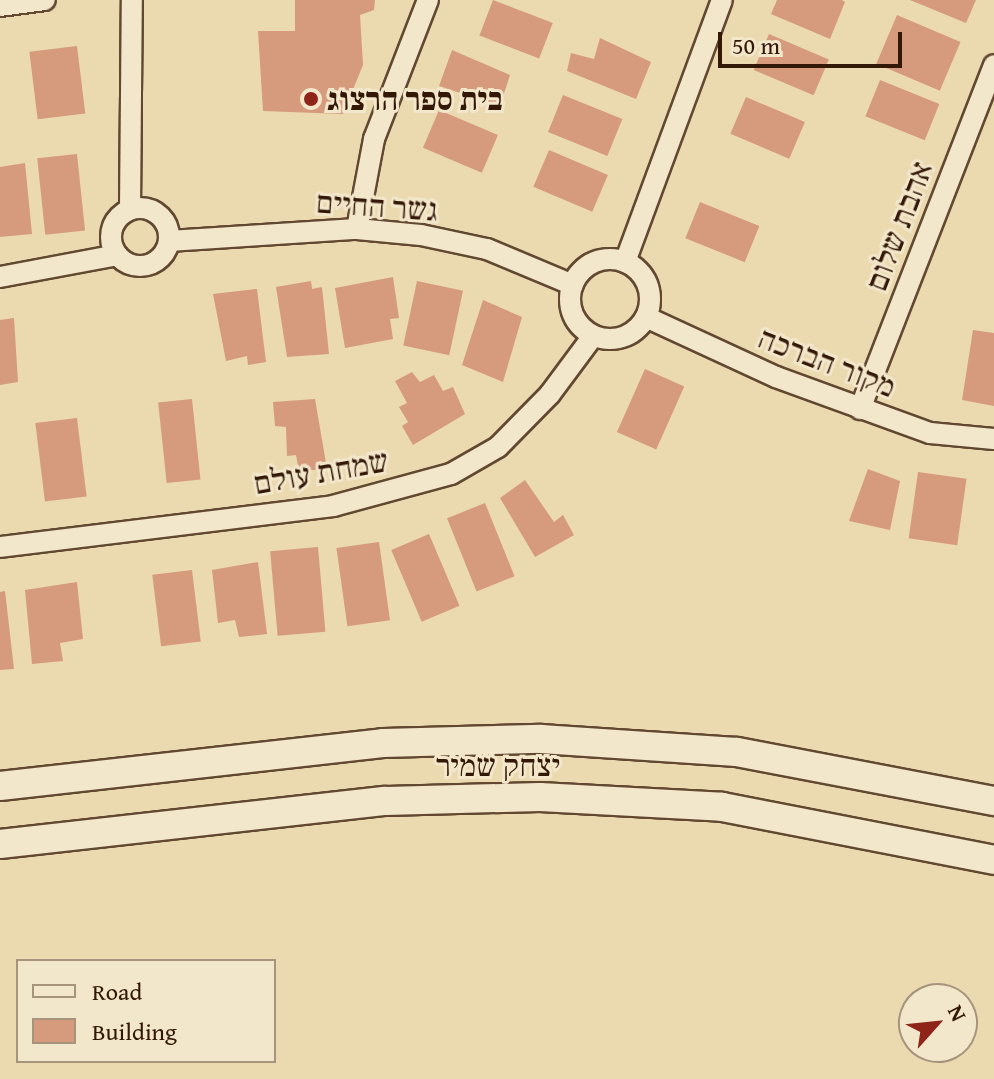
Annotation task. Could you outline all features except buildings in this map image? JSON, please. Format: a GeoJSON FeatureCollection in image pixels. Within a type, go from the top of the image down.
{"type":"FeatureCollection","features":[{"type":"Feature","properties":{"kind":"main road","name":"יצחק שמיר"},"geometry":{"type":"LineString","coordinates":[[0,786],[426,741],[580,741],[737,752],[934,786],[994,801]]}},
{"type":"Feature","properties":{"kind":"main road","name":"יצחק שמיר"},"geometry":{"type":"LineString","coordinates":[[0,844],[386,801],[540,797],[722,807],[905,839],[994,860]]}},
{"type":"Feature","properties":{"kind":"street"},"geometry":{"type":"LineString","coordinates":[[0,6],[45,0]]}},
{"type":"Feature","properties":{"kind":"street"},"geometry":{"type":"LineString","coordinates":[[130,209],[143,207],[162,216],[169,241],[163,256],[147,266],[134,266],[117,255],[111,231],[130,209],[132,0]]}},
{"type":"Feature","properties":{"kind":"street"},"geometry":{"type":"LineString","coordinates":[[357,229],[374,139],[428,0]]}},
{"type":"Feature","properties":{"kind":"street"},"geometry":{"type":"LineString","coordinates":[[625,262],[722,0]]}},
{"type":"Feature","properties":{"kind":"street","name":"אהבת שלום"},"geometry":{"type":"LineString","coordinates":[[860,409],[994,65]]}},
{"type":"Feature","properties":{"kind":"street","name":"גשר החיים"},"geometry":{"type":"LineString","coordinates":[[169,241],[357,229],[487,249],[573,285]]}},
{"type":"Feature","properties":{"kind":"street"},"geometry":{"type":"LineString","coordinates":[[0,277],[117,255]]}},
{"type":"Feature","properties":{"kind":"street"},"geometry":{"type":"LineString","coordinates":[[609,259],[625,262],[641,272],[650,290],[646,317],[625,337],[593,336],[576,322],[570,308],[573,285],[590,264],[609,259]]}},
{"type":"Feature","properties":{"kind":"street","name":"מקור הברכה"},"geometry":{"type":"LineString","coordinates":[[646,317],[860,409],[930,433],[994,439]]}},
{"type":"Feature","properties":{"kind":"street","name":"שמחת עולם"},"geometry":{"type":"LineString","coordinates":[[0,547],[333,506],[451,474],[498,447],[550,394],[593,336]]}},
{"type":"Feature","properties":{"kind":"place","name":"בית ספר הרצוג"},"geometry":{"type":"Point","coordinates":[311,99]}}]}
